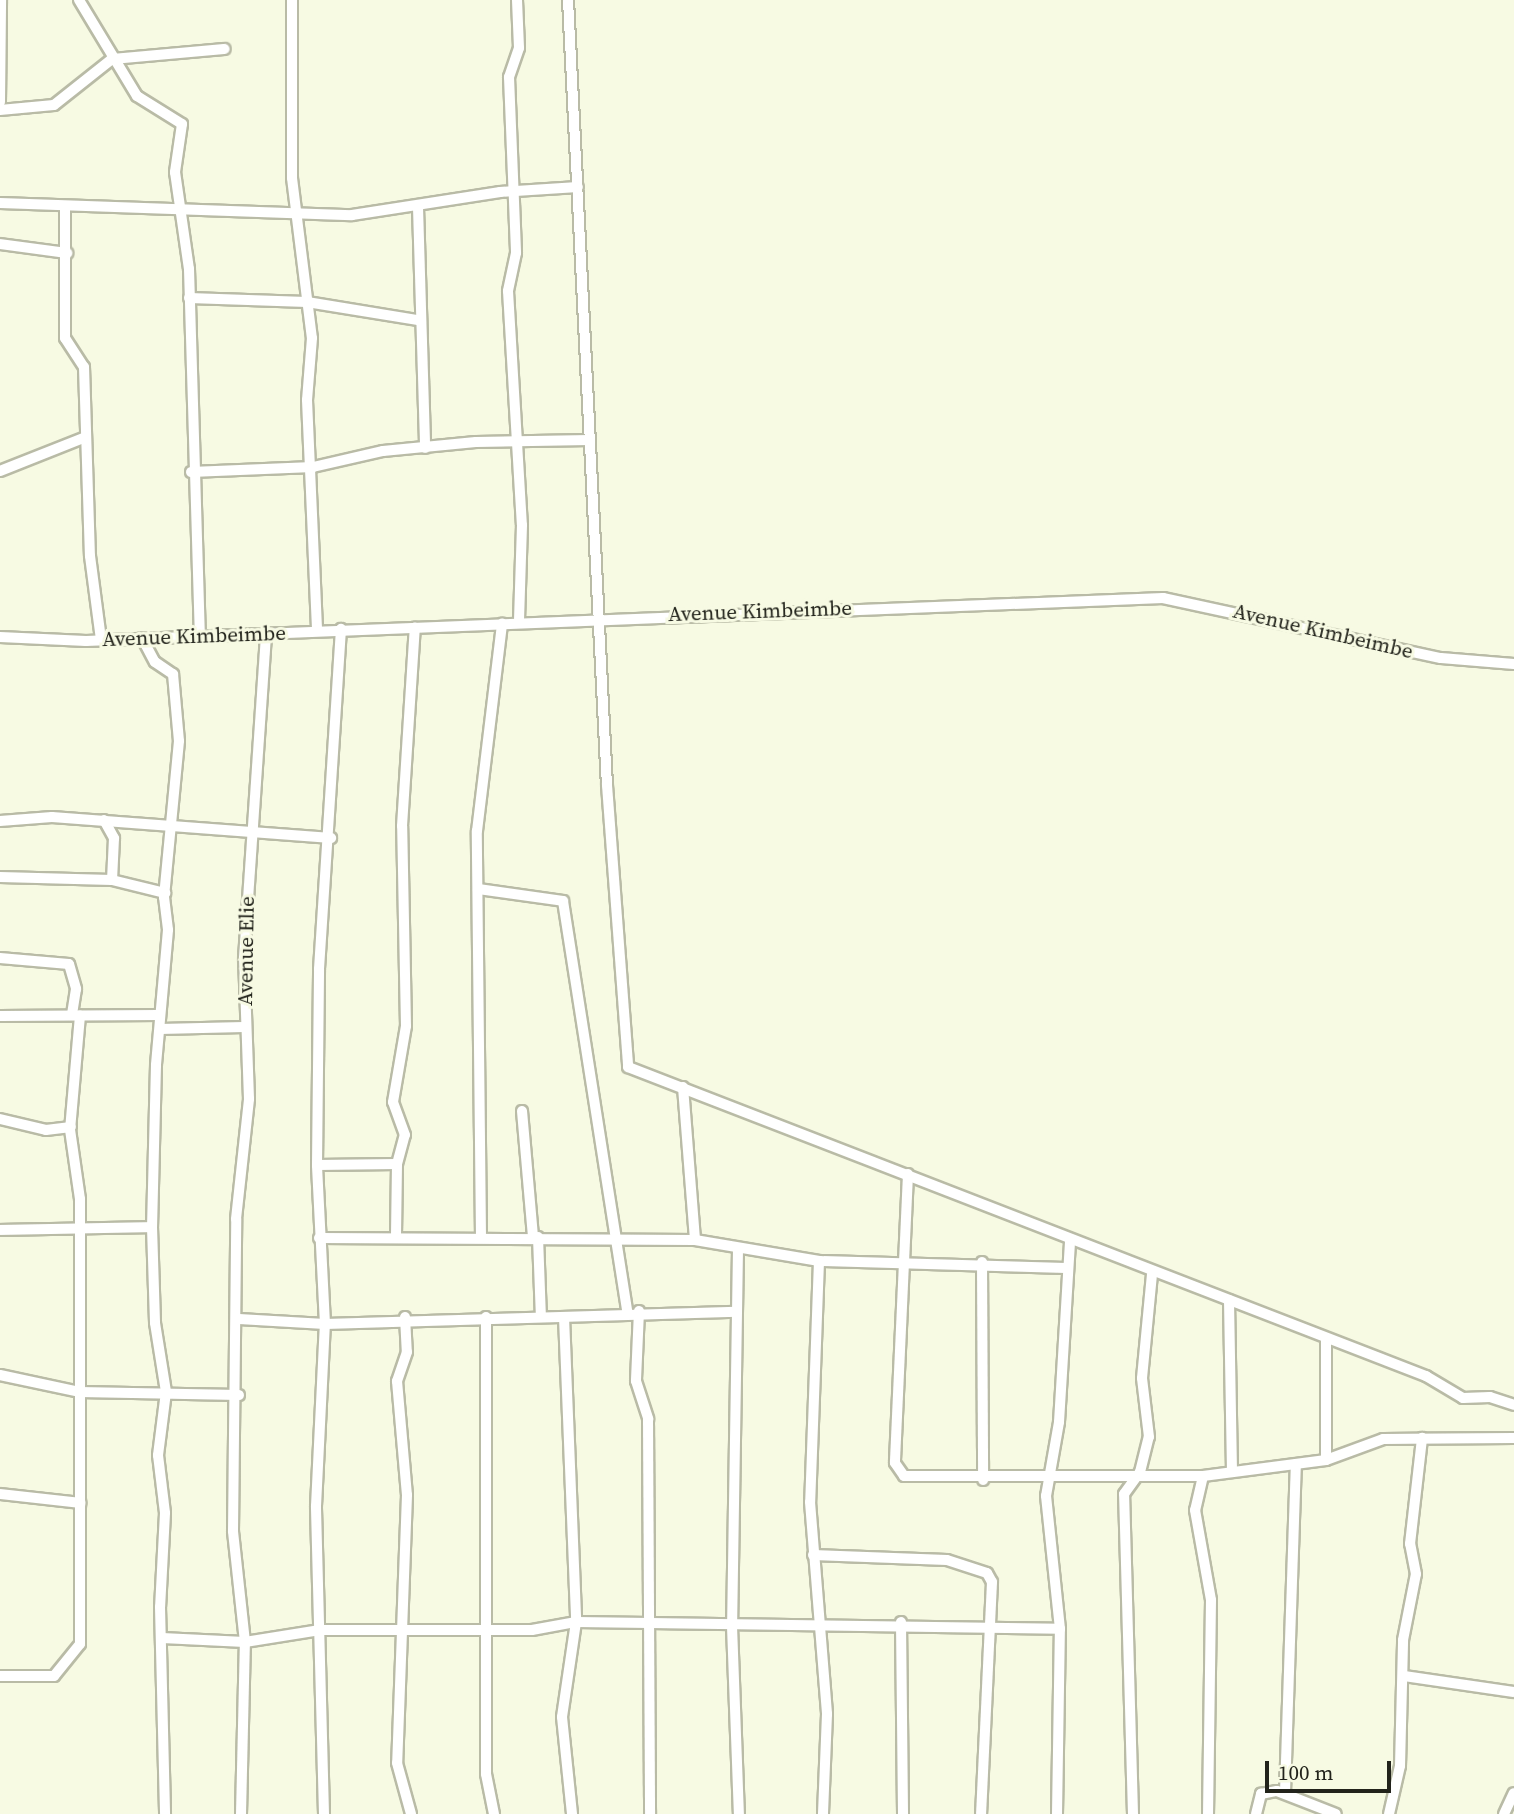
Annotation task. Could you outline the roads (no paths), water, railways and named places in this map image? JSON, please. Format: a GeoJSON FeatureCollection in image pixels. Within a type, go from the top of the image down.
{"type":"FeatureCollection","features":[{"type":"Feature","properties":{"kind":"street"},"geometry":{"type":"LineString","coordinates":[[0,102],[1,0]]}},
{"type":"Feature","properties":{"kind":"street"},"geometry":{"type":"LineString","coordinates":[[79,0],[112,59],[137,96],[180,119],[175,172],[184,214],[189,298],[191,472],[201,636]]}},
{"type":"Feature","properties":{"kind":"street"},"geometry":{"type":"LineString","coordinates":[[292,0],[296,216],[307,302],[317,631]]}},
{"type":"Feature","properties":{"kind":"street"},"geometry":{"type":"LineString","coordinates":[[517,0],[519,48],[509,77],[515,191],[509,346],[519,441],[519,622]]}},
{"type":"Feature","properties":{"kind":"street"},"geometry":{"type":"LineString","coordinates":[[568,0],[624,1050],[632,1071],[683,1087],[908,1174],[1152,1275],[1229,1300],[1426,1376],[1463,1398],[1490,1397],[1514,1405]]}},
{"type":"Feature","properties":{"kind":"street"},"geometry":{"type":"LineString","coordinates":[[0,110],[54,105],[112,59],[225,49]]}},
{"type":"Feature","properties":{"kind":"street"},"geometry":{"type":"LineString","coordinates":[[0,203],[65,207],[152,206],[184,214],[296,216],[418,207],[515,191],[578,187]]}},
{"type":"Feature","properties":{"kind":"street"},"geometry":{"type":"LineString","coordinates":[[65,207],[65,338],[83,367],[90,556],[101,640]]}},
{"type":"Feature","properties":{"kind":"street"},"geometry":{"type":"LineString","coordinates":[[418,207],[417,320],[425,448]]}},
{"type":"Feature","properties":{"kind":"street"},"geometry":{"type":"LineString","coordinates":[[0,244],[67,253]]}},
{"type":"Feature","properties":{"kind":"street"},"geometry":{"type":"LineString","coordinates":[[189,298],[307,302],[417,320]]}},
{"type":"Feature","properties":{"kind":"street"},"geometry":{"type":"LineString","coordinates":[[0,471],[86,437]]}},
{"type":"Feature","properties":{"kind":"street"},"geometry":{"type":"LineString","coordinates":[[191,472],[313,467],[425,448],[519,441],[590,440]]}},
{"type":"Feature","properties":{"kind":"street","name":"Avenue Kimbeimbe"},"geometry":{"type":"LineString","coordinates":[[0,638],[101,640],[1163,598],[1441,658],[1514,664]]}},
{"type":"Feature","properties":{"kind":"street"},"geometry":{"type":"LineString","coordinates":[[481,1237],[477,831],[502,624]]}},
{"type":"Feature","properties":{"kind":"street"},"geometry":{"type":"LineString","coordinates":[[396,1237],[397,1164],[405,1135],[393,1102],[406,1026],[402,825],[415,627]]}},
{"type":"Feature","properties":{"kind":"street"},"geometry":{"type":"LineString","coordinates":[[324,1814],[316,1506],[325,1324],[317,1165],[319,969],[331,838],[341,629]]}},
{"type":"Feature","properties":{"kind":"street","name":"Avenue Elie"},"geometry":{"type":"LineString","coordinates":[[160,1029],[244,1027],[250,832],[266,634]]}},
{"type":"Feature","properties":{"kind":"street"},"geometry":{"type":"LineString","coordinates":[[142,638],[177,687],[164,894],[168,930],[159,1015],[152,1227],[155,1323],[166,1392],[158,1455],[165,1513],[162,1638],[165,1814]]}},
{"type":"Feature","properties":{"kind":"street"},"geometry":{"type":"LineString","coordinates":[[0,821],[104,820],[331,838]]}},
{"type":"Feature","properties":{"kind":"street"},"geometry":{"type":"LineString","coordinates":[[104,820],[114,838],[112,880]]}},
{"type":"Feature","properties":{"kind":"street"},"geometry":{"type":"LineString","coordinates":[[0,877],[112,880],[164,894]]}},
{"type":"Feature","properties":{"kind":"street"},"geometry":{"type":"LineString","coordinates":[[478,889],[563,901],[627,1311]]}},
{"type":"Feature","properties":{"kind":"street"},"geometry":{"type":"LineString","coordinates":[[0,958],[69,964],[76,989],[71,1127],[79,1230],[80,1503],[76,1654],[54,1676],[0,1676]]}},
{"type":"Feature","properties":{"kind":"street"},"geometry":{"type":"LineString","coordinates":[[0,1016],[159,1015]]}},
{"type":"Feature","properties":{"kind":"street"},"geometry":{"type":"LineString","coordinates":[[241,1814],[246,1642],[233,1531],[239,1395],[237,1162],[250,1085],[244,1027]]}},
{"type":"Feature","properties":{"kind":"street"},"geometry":{"type":"LineString","coordinates":[[683,1087],[695,1240]]}},
{"type":"Feature","properties":{"kind":"street"},"geometry":{"type":"LineString","coordinates":[[522,1111],[541,1317]]}},
{"type":"Feature","properties":{"kind":"street"},"geometry":{"type":"LineString","coordinates":[[0,1119],[46,1130],[71,1127]]}},
{"type":"Feature","properties":{"kind":"street"},"geometry":{"type":"LineString","coordinates":[[317,1165],[397,1164]]}},
{"type":"Feature","properties":{"kind":"street"},"geometry":{"type":"LineString","coordinates":[[908,1174],[898,1471],[983,1480],[1203,1476],[1326,1460],[1383,1439],[1514,1438]]}},
{"type":"Feature","properties":{"kind":"street"},"geometry":{"type":"LineString","coordinates":[[0,1230],[152,1227]]}},
{"type":"Feature","properties":{"kind":"street"},"geometry":{"type":"LineString","coordinates":[[319,1238],[614,1237],[695,1240],[819,1261],[982,1262],[1066,1269]]}},
{"type":"Feature","properties":{"kind":"street"},"geometry":{"type":"LineString","coordinates":[[1057,1814],[1060,1629],[1046,1496],[1052,1477],[1070,1240]]}},
{"type":"Feature","properties":{"kind":"street"},"geometry":{"type":"LineString","coordinates":[[738,1249],[732,1626],[739,1814]]}},
{"type":"Feature","properties":{"kind":"street"},"geometry":{"type":"LineString","coordinates":[[819,1261],[813,1555],[827,1714],[823,1814]]}},
{"type":"Feature","properties":{"kind":"street"},"geometry":{"type":"LineString","coordinates":[[982,1262],[983,1480]]}},
{"type":"Feature","properties":{"kind":"street"},"geometry":{"type":"LineString","coordinates":[[1133,1814],[1124,1494],[1131,1477],[1140,1472],[1149,1437],[1143,1367],[1152,1275]]}},
{"type":"Feature","properties":{"kind":"street"},"geometry":{"type":"LineString","coordinates":[[1229,1300],[1232,1471]]}},
{"type":"Feature","properties":{"kind":"street"},"geometry":{"type":"LineString","coordinates":[[239,1318],[325,1324],[405,1317],[564,1317],[627,1311],[737,1312]]}},
{"type":"Feature","properties":{"kind":"street"},"geometry":{"type":"LineString","coordinates":[[639,1311],[636,1381],[648,1419],[650,1814]]}},
{"type":"Feature","properties":{"kind":"street"},"geometry":{"type":"LineString","coordinates":[[405,1317],[407,1352],[397,1381],[407,1495],[397,1763],[411,1814]]}},
{"type":"Feature","properties":{"kind":"street"},"geometry":{"type":"LineString","coordinates":[[486,1317],[486,1774],[494,1814]]}},
{"type":"Feature","properties":{"kind":"street"},"geometry":{"type":"LineString","coordinates":[[564,1317],[576,1622],[562,1717],[572,1814]]}},
{"type":"Feature","properties":{"kind":"street"},"geometry":{"type":"LineString","coordinates":[[1326,1339],[1326,1460]]}},
{"type":"Feature","properties":{"kind":"street"},"geometry":{"type":"LineString","coordinates":[[0,1375],[79,1392],[239,1395]]}},
{"type":"Feature","properties":{"kind":"street"},"geometry":{"type":"LineString","coordinates":[[1389,1814],[1400,1766],[1422,1438]]}},
{"type":"Feature","properties":{"kind":"street"},"geometry":{"type":"LineString","coordinates":[[1285,1792],[1296,1464]]}},
{"type":"Feature","properties":{"kind":"street"},"geometry":{"type":"LineString","coordinates":[[1203,1476],[1195,1510],[1211,1600],[1208,1814]]}},
{"type":"Feature","properties":{"kind":"street"},"geometry":{"type":"LineString","coordinates":[[0,1494],[80,1503]]}},
{"type":"Feature","properties":{"kind":"street"},"geometry":{"type":"LineString","coordinates":[[813,1555],[979,1567],[992,1582],[981,1814]]}},
{"type":"Feature","properties":{"kind":"street"},"geometry":{"type":"LineString","coordinates":[[162,1638],[246,1642],[320,1630],[487,1630],[576,1622],[648,1626],[901,1622],[1060,1629]]}},
{"type":"Feature","properties":{"kind":"street"},"geometry":{"type":"LineString","coordinates":[[901,1622],[903,1814]]}},
{"type":"Feature","properties":{"kind":"street"},"geometry":{"type":"LineString","coordinates":[[1404,1676],[1514,1692]]}},
{"type":"Feature","properties":{"kind":"street"},"geometry":{"type":"LineString","coordinates":[[1256,1814],[1261,1794],[1285,1792],[1336,1814]]}},
{"type":"Feature","properties":{"kind":"street"},"geometry":{"type":"LineString","coordinates":[[1504,1814],[1514,1793]]}}]}
